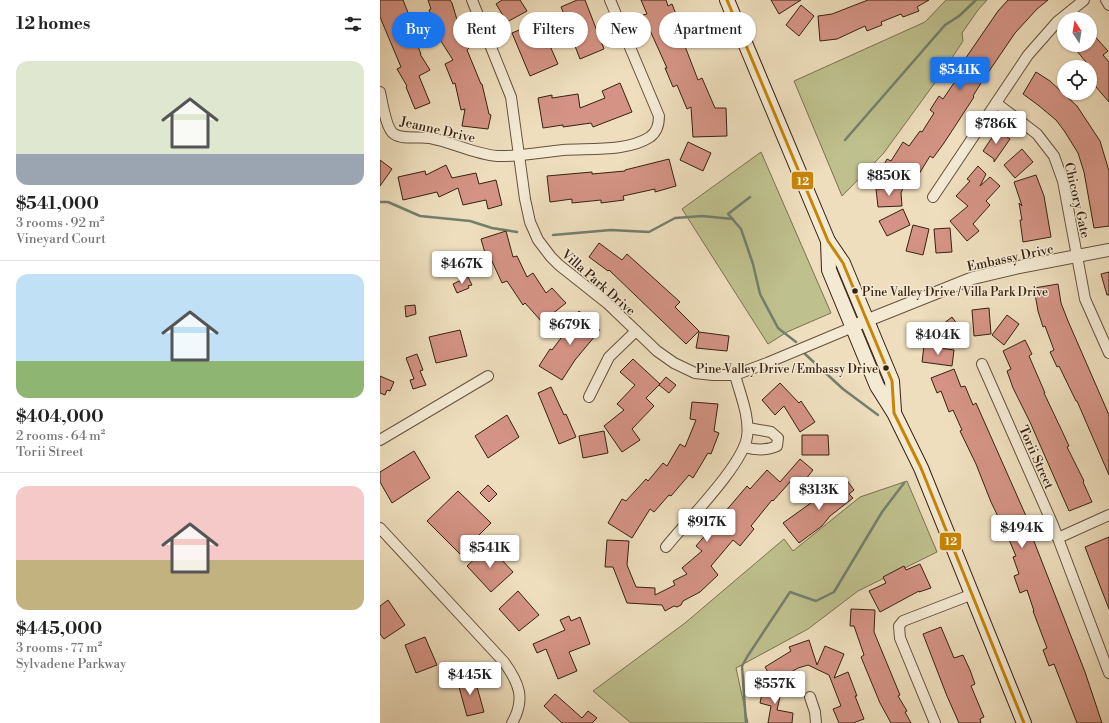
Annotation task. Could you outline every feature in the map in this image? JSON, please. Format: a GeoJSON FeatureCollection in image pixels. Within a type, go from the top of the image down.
{"type":"FeatureCollection","features":[{"type":"Feature","properties":{"kind":"main road"},"geometry":{"type":"LineString","coordinates":[[727,0],[828,241],[843,263],[892,380],[894,413]]}},
{"type":"Feature","properties":{"kind":"main road"},"geometry":{"type":"LineString","coordinates":[[828,241],[829,270],[877,386],[894,413],[921,468],[1024,723]]}},
{"type":"Feature","properties":{"kind":"street","name":"Villa Park Drive"},"geometry":{"type":"LineString","coordinates":[[472,0],[511,97],[528,213],[538,240],[559,265],[607,304],[664,357],[684,369],[695,372],[713,375],[734,375],[767,363],[853,327]]}},
{"type":"Feature","properties":{"kind":"street","name":"Jeanne Drive"},"geometry":{"type":"LineString","coordinates":[[380,92],[388,127],[394,134],[429,138],[486,154],[505,156],[626,146],[650,137],[659,125],[659,116],[610,0]]}},
{"type":"Feature","properties":{"kind":"street"},"geometry":{"type":"LineString","coordinates":[[933,197],[1028,55],[1046,33],[1084,0]]}},
{"type":"Feature","properties":{"kind":"street"},"geometry":{"type":"LineString","coordinates":[[1106,0],[1109,5]]}},
{"type":"Feature","properties":{"kind":"street","name":"Chicory Gate"},"geometry":{"type":"LineString","coordinates":[[996,104],[1037,134],[1054,156],[1063,181],[1085,299],[1109,353]]}},
{"type":"Feature","properties":{"kind":"street","name":"Embassy Drive"},"geometry":{"type":"LineString","coordinates":[[853,327],[973,278],[1019,267],[1109,250]]}},
{"type":"Feature","properties":{"kind":"street"},"geometry":{"type":"LineString","coordinates":[[589,397],[609,357],[636,330]]}},
{"type":"Feature","properties":{"kind":"street","name":"Torii Street"},"geometry":{"type":"LineString","coordinates":[[982,364],[1058,538],[1109,673]]}},
{"type":"Feature","properties":{"kind":"street"},"geometry":{"type":"LineString","coordinates":[[666,547],[729,473],[744,447],[747,439],[748,428],[734,375]]}},
{"type":"Feature","properties":{"kind":"street"},"geometry":{"type":"LineString","coordinates":[[380,440],[488,376]]}},
{"type":"Feature","properties":{"kind":"street"},"geometry":{"type":"LineString","coordinates":[[744,447],[758,450],[777,446],[778,438],[771,432],[748,428]]}},
{"type":"Feature","properties":{"kind":"street"},"geometry":{"type":"LineString","coordinates":[[1058,538],[1109,515]]}},
{"type":"Feature","properties":{"kind":"street"},"geometry":{"type":"LineString","coordinates":[[380,528],[510,670],[518,684],[520,693],[518,711],[512,723]]}},
{"type":"Feature","properties":{"kind":"street"},"geometry":{"type":"LineString","coordinates":[[935,723],[900,638],[899,626],[903,621],[972,594]]}},
{"type":"Feature","properties":{"kind":"street"},"geometry":{"type":"LineString","coordinates":[[810,697],[815,712],[816,723]]}},
{"type":"Feature","properties":{"kind":"green space"},"geometry":{"type":"Polygon","coordinates":[[[946,0],[987,0],[962,33],[963,41],[942,73],[883,154],[842,196],[794,81],[925,22],[946,0]]]}},
{"type":"Feature","properties":{"kind":"green space"},"geometry":{"type":"Polygon","coordinates":[[[761,152],[831,313],[787,332],[768,344],[682,209],[761,152]]]}},
{"type":"Feature","properties":{"kind":"green space"},"geometry":{"type":"Polygon","coordinates":[[[907,481],[937,552],[858,591],[808,629],[736,668],[748,723],[631,723],[593,691],[685,623],[784,539],[793,551],[860,497],[907,481]]]}},
{"type":"Feature","properties":{"kind":"building"},"geometry":{"type":"Polygon","coordinates":[[[380,0],[403,0],[408,12],[392,12],[392,46],[380,17],[380,0]]]}},
{"type":"Feature","properties":{"kind":"building"},"geometry":{"type":"Polygon","coordinates":[[[428,0],[450,0],[452,3],[455,12],[453,12],[453,48],[469,48],[467,50],[482,84],[489,114],[491,115],[488,129],[462,126],[465,109],[461,110],[455,83],[453,84],[445,64],[453,60],[445,48],[445,12],[430,12],[429,10],[431,9],[428,0]]]}},
{"type":"Feature","properties":{"kind":"building"},"geometry":{"type":"Polygon","coordinates":[[[502,0],[520,0],[527,11],[519,12],[519,15],[511,20],[511,12],[501,12],[496,4],[502,0]]]}},
{"type":"Feature","properties":{"kind":"building"},"geometry":{"type":"Polygon","coordinates":[[[577,0],[585,0],[596,28],[596,48],[604,49],[580,59],[576,48],[588,48],[588,12],[563,12],[561,7],[577,0]]]}},
{"type":"Feature","properties":{"kind":"building"},"geometry":{"type":"Polygon","coordinates":[[[641,0],[666,0],[668,6],[672,4],[675,12],[659,12],[659,48],[686,48],[698,80],[702,78],[715,108],[726,108],[727,136],[693,137],[691,107],[687,109],[677,85],[673,87],[665,68],[667,68],[651,33],[651,12],[646,12],[641,0]]]}},
{"type":"Feature","properties":{"kind":"building"},"geometry":{"type":"Polygon","coordinates":[[[771,0],[801,0],[779,14],[771,0]]]}},
{"type":"Feature","properties":{"kind":"building"},"geometry":{"type":"Polygon","coordinates":[[[868,0],[929,0],[917,7],[919,11],[903,17],[901,14],[881,22],[882,25],[867,31],[865,26],[837,39],[820,41],[818,16],[832,14],[868,0]]]}},
{"type":"Feature","properties":{"kind":"building"},"geometry":{"type":"Polygon","coordinates":[[[1008,0],[1048,0],[1037,9],[1015,33],[981,83],[973,96],[974,97],[944,143],[933,158],[930,156],[919,174],[913,170],[903,188],[879,174],[887,159],[891,161],[903,142],[909,146],[920,131],[922,132],[934,113],[930,110],[939,96],[943,99],[956,80],[953,78],[963,62],[998,11],[1008,0]]]}},
{"type":"Feature","properties":{"kind":"building"},"geometry":{"type":"Polygon","coordinates":[[[801,5],[814,16],[799,36],[786,25],[801,5]]]}},
{"type":"Feature","properties":{"kind":"building"},"geometry":{"type":"Polygon","coordinates":[[[519,30],[519,48],[551,48],[558,64],[530,76],[512,33],[519,30]]]}},
{"type":"Feature","properties":{"kind":"building"},"geometry":{"type":"Polygon","coordinates":[[[1097,39],[1108,51],[1103,55],[1109,62],[1109,102],[1097,88],[1097,60],[1084,60],[1078,52],[1097,52],[1097,39]]]}},
{"type":"Feature","properties":{"kind":"building"},"geometry":{"type":"Polygon","coordinates":[[[393,48],[419,48],[420,54],[430,70],[419,76],[430,103],[415,109],[406,87],[407,86],[397,69],[401,67],[393,48]]]}},
{"type":"Feature","properties":{"kind":"building"},"geometry":{"type":"Polygon","coordinates":[[[1036,72],[1057,87],[1057,100],[1071,100],[1077,106],[1100,141],[1109,171],[1109,226],[1094,228],[1084,172],[1078,153],[1065,132],[1056,120],[1023,94],[1036,72]]]}},
{"type":"Feature","properties":{"kind":"building"},"geometry":{"type":"Polygon","coordinates":[[[620,83],[632,112],[593,127],[591,123],[543,128],[538,98],[552,95],[552,98],[578,94],[580,108],[605,98],[602,91],[620,83]]]}},
{"type":"Feature","properties":{"kind":"building"},"geometry":{"type":"Polygon","coordinates":[[[997,130],[1010,139],[994,162],[994,159],[983,151],[997,130]]]}},
{"type":"Feature","properties":{"kind":"building"},"geometry":{"type":"Polygon","coordinates":[[[688,142],[711,153],[703,171],[680,160],[688,142]]]}},
{"type":"Feature","properties":{"kind":"building"},"geometry":{"type":"Polygon","coordinates":[[[1022,149],[1033,162],[1015,178],[1004,165],[1022,149]]]}},
{"type":"Feature","properties":{"kind":"building"},"geometry":{"type":"Polygon","coordinates":[[[669,159],[676,186],[655,192],[655,189],[623,196],[624,200],[601,203],[601,200],[572,203],[572,199],[550,202],[547,176],[625,171],[669,159]]]}},
{"type":"Feature","properties":{"kind":"building"},"geometry":{"type":"Polygon","coordinates":[[[380,160],[392,169],[380,186],[380,160]]]}},
{"type":"Feature","properties":{"kind":"building"},"geometry":{"type":"Polygon","coordinates":[[[446,165],[452,178],[476,173],[479,184],[496,180],[502,205],[488,209],[486,200],[463,205],[458,188],[439,197],[437,192],[403,200],[398,177],[425,171],[426,175],[446,165]]]}},
{"type":"Feature","properties":{"kind":"building"},"geometry":{"type":"Polygon","coordinates":[[[978,166],[986,174],[980,186],[990,177],[1000,186],[986,201],[990,205],[973,224],[979,231],[967,241],[950,221],[968,206],[956,196],[970,181],[967,179],[978,166]]]}},
{"type":"Feature","properties":{"kind":"building"},"geometry":{"type":"Polygon","coordinates":[[[1036,175],[1044,196],[1051,237],[1023,242],[1020,220],[1022,220],[1019,203],[1022,206],[1014,182],[1036,175]]]}},
{"type":"Feature","properties":{"kind":"building"},"geometry":{"type":"Polygon","coordinates":[[[903,188],[901,193],[902,206],[878,207],[876,189],[903,188]]]}},
{"type":"Feature","properties":{"kind":"building"},"geometry":{"type":"Polygon","coordinates":[[[903,209],[910,225],[887,236],[879,221],[903,209]]]}},
{"type":"Feature","properties":{"kind":"building"},"geometry":{"type":"Polygon","coordinates":[[[913,225],[929,229],[923,255],[906,251],[913,225]]]}},
{"type":"Feature","properties":{"kind":"building"},"geometry":{"type":"Polygon","coordinates":[[[950,228],[952,252],[936,253],[934,229],[950,228]]]}},
{"type":"Feature","properties":{"kind":"building"},"geometry":{"type":"Polygon","coordinates":[[[506,231],[513,257],[517,256],[527,277],[533,273],[546,293],[552,288],[566,303],[542,322],[525,303],[523,305],[507,281],[502,283],[491,259],[487,260],[481,239],[506,231]]]}},
{"type":"Feature","properties":{"kind":"building"},"geometry":{"type":"Polygon","coordinates":[[[599,243],[622,260],[627,254],[680,302],[675,307],[699,331],[686,344],[609,270],[608,271],[589,257],[599,243]]]}},
{"type":"Feature","properties":{"kind":"building"},"geometry":{"type":"Polygon","coordinates":[[[1109,272],[1109,295],[1107,295],[1101,274],[1109,272]]]}},
{"type":"Feature","properties":{"kind":"building"},"geometry":{"type":"Polygon","coordinates":[[[468,277],[472,285],[468,286],[469,288],[457,293],[453,284],[468,277]]]}},
{"type":"Feature","properties":{"kind":"building"},"geometry":{"type":"Polygon","coordinates":[[[1058,284],[1061,303],[1068,321],[1109,415],[1109,475],[1077,401],[1050,352],[1054,350],[1045,326],[1043,327],[1038,311],[1034,288],[1058,284]]]}},
{"type":"Feature","properties":{"kind":"building"},"geometry":{"type":"Polygon","coordinates":[[[415,305],[416,314],[406,317],[405,306],[415,305]]]}},
{"type":"Feature","properties":{"kind":"building"},"geometry":{"type":"Polygon","coordinates":[[[989,308],[991,334],[974,336],[972,310],[989,308]]]}},
{"type":"Feature","properties":{"kind":"building"},"geometry":{"type":"Polygon","coordinates":[[[579,311],[600,330],[575,360],[562,380],[539,366],[550,349],[552,350],[570,326],[568,324],[579,311]]]}},
{"type":"Feature","properties":{"kind":"building"},"geometry":{"type":"Polygon","coordinates":[[[1007,315],[1019,324],[1004,345],[992,335],[1007,315]]]}},
{"type":"Feature","properties":{"kind":"building"},"geometry":{"type":"Polygon","coordinates":[[[952,317],[967,338],[954,348],[939,327],[952,317]]]}},
{"type":"Feature","properties":{"kind":"building"},"geometry":{"type":"Polygon","coordinates":[[[460,330],[467,356],[436,363],[429,337],[460,330]]]}},
{"type":"Feature","properties":{"kind":"building"},"geometry":{"type":"Polygon","coordinates":[[[699,332],[729,336],[727,351],[696,348],[699,332]]]}},
{"type":"Feature","properties":{"kind":"building"},"geometry":{"type":"Polygon","coordinates":[[[1025,340],[1032,354],[1029,356],[1044,393],[1069,446],[1067,447],[1084,481],[1083,482],[1092,502],[1069,511],[1030,422],[1013,388],[1007,371],[1011,369],[1003,351],[1025,340]]]}},
{"type":"Feature","properties":{"kind":"building"},"geometry":{"type":"Polygon","coordinates":[[[924,346],[954,350],[952,366],[922,362],[924,346]]]}},
{"type":"Feature","properties":{"kind":"building"},"geometry":{"type":"Polygon","coordinates":[[[417,354],[423,370],[420,371],[426,385],[413,389],[410,380],[414,379],[406,358],[417,354]]]}},
{"type":"Feature","properties":{"kind":"building"},"geometry":{"type":"Polygon","coordinates":[[[633,359],[660,384],[646,398],[654,406],[632,429],[640,440],[622,452],[604,426],[624,410],[617,404],[635,385],[620,372],[633,359]]]}},
{"type":"Feature","properties":{"kind":"building"},"geometry":{"type":"Polygon","coordinates":[[[954,369],[961,387],[965,386],[973,405],[976,403],[1030,525],[1028,526],[1085,672],[1102,723],[1077,723],[1054,664],[1049,666],[1043,650],[1047,648],[1027,590],[1020,593],[1014,576],[1019,574],[1013,557],[1016,556],[960,431],[962,430],[953,410],[949,412],[941,391],[937,393],[931,378],[954,369]]]}},
{"type":"Feature","properties":{"kind":"building"},"geometry":{"type":"Polygon","coordinates":[[[380,376],[394,382],[390,391],[387,390],[385,395],[380,393],[380,376]]]}},
{"type":"Feature","properties":{"kind":"building"},"geometry":{"type":"Polygon","coordinates":[[[666,377],[676,385],[669,393],[659,385],[666,377]]]}},
{"type":"Feature","properties":{"kind":"building"},"geometry":{"type":"Polygon","coordinates":[[[780,383],[799,403],[801,401],[815,422],[800,432],[784,406],[775,415],[762,400],[780,383]]]}},
{"type":"Feature","properties":{"kind":"building"},"geometry":{"type":"Polygon","coordinates":[[[551,387],[564,415],[566,414],[576,437],[559,444],[538,393],[551,387]]]}},
{"type":"Feature","properties":{"kind":"building"},"geometry":{"type":"Polygon","coordinates":[[[692,402],[718,404],[714,431],[719,433],[711,454],[708,453],[693,478],[689,475],[671,496],[669,495],[654,512],[650,509],[632,538],[608,523],[622,499],[626,501],[646,479],[648,481],[663,463],[667,466],[680,444],[685,447],[696,420],[690,419],[692,402]]]}},
{"type":"Feature","properties":{"kind":"building"},"geometry":{"type":"Polygon","coordinates":[[[507,415],[519,437],[488,458],[475,436],[507,415]]]}},
{"type":"Feature","properties":{"kind":"building"},"geometry":{"type":"Polygon","coordinates":[[[604,431],[608,453],[583,458],[579,436],[604,431]]]}},
{"type":"Feature","properties":{"kind":"building"},"geometry":{"type":"Polygon","coordinates":[[[802,435],[828,435],[829,455],[802,455],[802,435]]]}},
{"type":"Feature","properties":{"kind":"building"},"geometry":{"type":"Polygon","coordinates":[[[414,451],[430,478],[392,503],[380,482],[380,472],[414,451]]]}},
{"type":"Feature","properties":{"kind":"building"},"geometry":{"type":"Polygon","coordinates":[[[800,459],[813,470],[798,489],[790,482],[773,501],[772,500],[751,526],[754,529],[740,546],[733,540],[711,566],[718,575],[700,592],[683,601],[681,605],[677,607],[674,606],[665,611],[662,605],[627,603],[613,567],[605,567],[607,540],[629,541],[627,565],[636,587],[655,588],[655,595],[675,585],[673,581],[687,574],[682,568],[702,551],[696,546],[747,486],[750,489],[767,470],[780,482],[800,459]]]}},
{"type":"Feature","properties":{"kind":"building"},"geometry":{"type":"Polygon","coordinates":[[[846,479],[854,490],[849,494],[853,498],[830,516],[822,526],[799,543],[783,523],[846,479]]]}},
{"type":"Feature","properties":{"kind":"building"},"geometry":{"type":"Polygon","coordinates":[[[488,485],[497,494],[489,502],[480,493],[488,485]]]}},
{"type":"Feature","properties":{"kind":"building"},"geometry":{"type":"Polygon","coordinates":[[[458,491],[491,523],[460,554],[427,521],[458,491]]]}},
{"type":"Feature","properties":{"kind":"building"},"geometry":{"type":"Polygon","coordinates":[[[1109,537],[1109,609],[1085,547],[1109,537]]]}},
{"type":"Feature","properties":{"kind":"building"},"geometry":{"type":"Polygon","coordinates":[[[489,546],[513,572],[491,592],[467,566],[489,546]]]}},
{"type":"Feature","properties":{"kind":"building"},"geometry":{"type":"Polygon","coordinates":[[[920,564],[931,588],[919,591],[880,612],[869,591],[886,583],[883,577],[904,566],[906,570],[920,564]]]}},
{"type":"Feature","properties":{"kind":"building"},"geometry":{"type":"Polygon","coordinates":[[[518,591],[539,615],[519,631],[499,609],[518,591]]]}},
{"type":"Feature","properties":{"kind":"building"},"geometry":{"type":"Polygon","coordinates":[[[388,600],[405,625],[384,639],[380,634],[380,606],[388,600]]]}},
{"type":"Feature","properties":{"kind":"building"},"geometry":{"type":"Polygon","coordinates":[[[851,609],[875,610],[874,632],[900,695],[898,696],[907,711],[905,712],[911,723],[891,723],[880,703],[861,657],[864,655],[854,626],[850,626],[851,609]]]}},
{"type":"Feature","properties":{"kind":"building"},"geometry":{"type":"Polygon","coordinates":[[[569,616],[571,621],[580,617],[590,644],[569,652],[577,671],[558,679],[546,649],[537,653],[533,644],[565,630],[560,620],[569,616]]]}},
{"type":"Feature","properties":{"kind":"building"},"geometry":{"type":"Polygon","coordinates":[[[941,627],[954,658],[963,655],[970,670],[975,684],[971,686],[984,717],[980,719],[981,723],[959,723],[947,696],[923,634],[941,627]]]}},
{"type":"Feature","properties":{"kind":"building"},"geometry":{"type":"Polygon","coordinates":[[[425,637],[437,665],[416,673],[405,645],[425,637]]]}},
{"type":"Feature","properties":{"kind":"building"},"geometry":{"type":"Polygon","coordinates":[[[809,640],[817,665],[825,646],[844,654],[834,678],[848,672],[864,719],[853,723],[839,723],[833,709],[841,706],[829,675],[808,665],[798,668],[774,682],[765,667],[791,651],[789,647],[809,640]]]}},
{"type":"Feature","properties":{"kind":"building"},"geometry":{"type":"Polygon","coordinates":[[[474,676],[484,712],[467,716],[457,680],[474,676]]]}},
{"type":"Feature","properties":{"kind":"building"},"geometry":{"type":"Polygon","coordinates":[[[764,684],[782,688],[777,710],[793,713],[792,723],[768,723],[771,706],[760,703],[764,684]]]}},
{"type":"Feature","properties":{"kind":"building"},"geometry":{"type":"Polygon","coordinates":[[[555,694],[582,718],[588,711],[597,718],[592,723],[562,723],[544,706],[555,694]]]}},
{"type":"Feature","properties":{"kind":"waterway"},"geometry":{"type":"LineString","coordinates":[[845,140],[945,25],[959,16],[976,0]]}},
{"type":"Feature","properties":{"kind":"waterway"},"geometry":{"type":"LineString","coordinates":[[750,197],[728,214],[741,229],[753,264],[760,294],[778,328],[796,342]]}},
{"type":"Feature","properties":{"kind":"waterway"},"geometry":{"type":"LineString","coordinates":[[380,202],[388,202],[420,216],[470,221],[492,228],[517,232]]}},
{"type":"Feature","properties":{"kind":"waterway"},"geometry":{"type":"LineString","coordinates":[[553,235],[611,230],[649,232],[675,218],[702,216],[733,219]]}},
{"type":"Feature","properties":{"kind":"waterway"},"geometry":{"type":"LineString","coordinates":[[805,354],[843,389],[878,415]]}},
{"type":"Feature","properties":{"kind":"waterway"},"geometry":{"type":"LineString","coordinates":[[746,723],[742,666],[747,657],[790,592],[816,601],[834,592],[882,512],[904,483]]}},
{"type":"Feature","properties":{"kind":"transit line","name":"12"},"geometry":{"type":"LineString","coordinates":[[727,0],[828,241],[843,263],[892,381],[894,413],[921,468],[1024,723]]}},
{"type":"Feature","properties":{"kind":"place","name":"Pine Valley Drive / Villa Park Drive"},"geometry":{"type":"Point","coordinates":[855,291]}},
{"type":"Feature","properties":{"kind":"place","name":"Pine Valley Drive / Embassy Drive"},"geometry":{"type":"Point","coordinates":[886,368]}}]}
